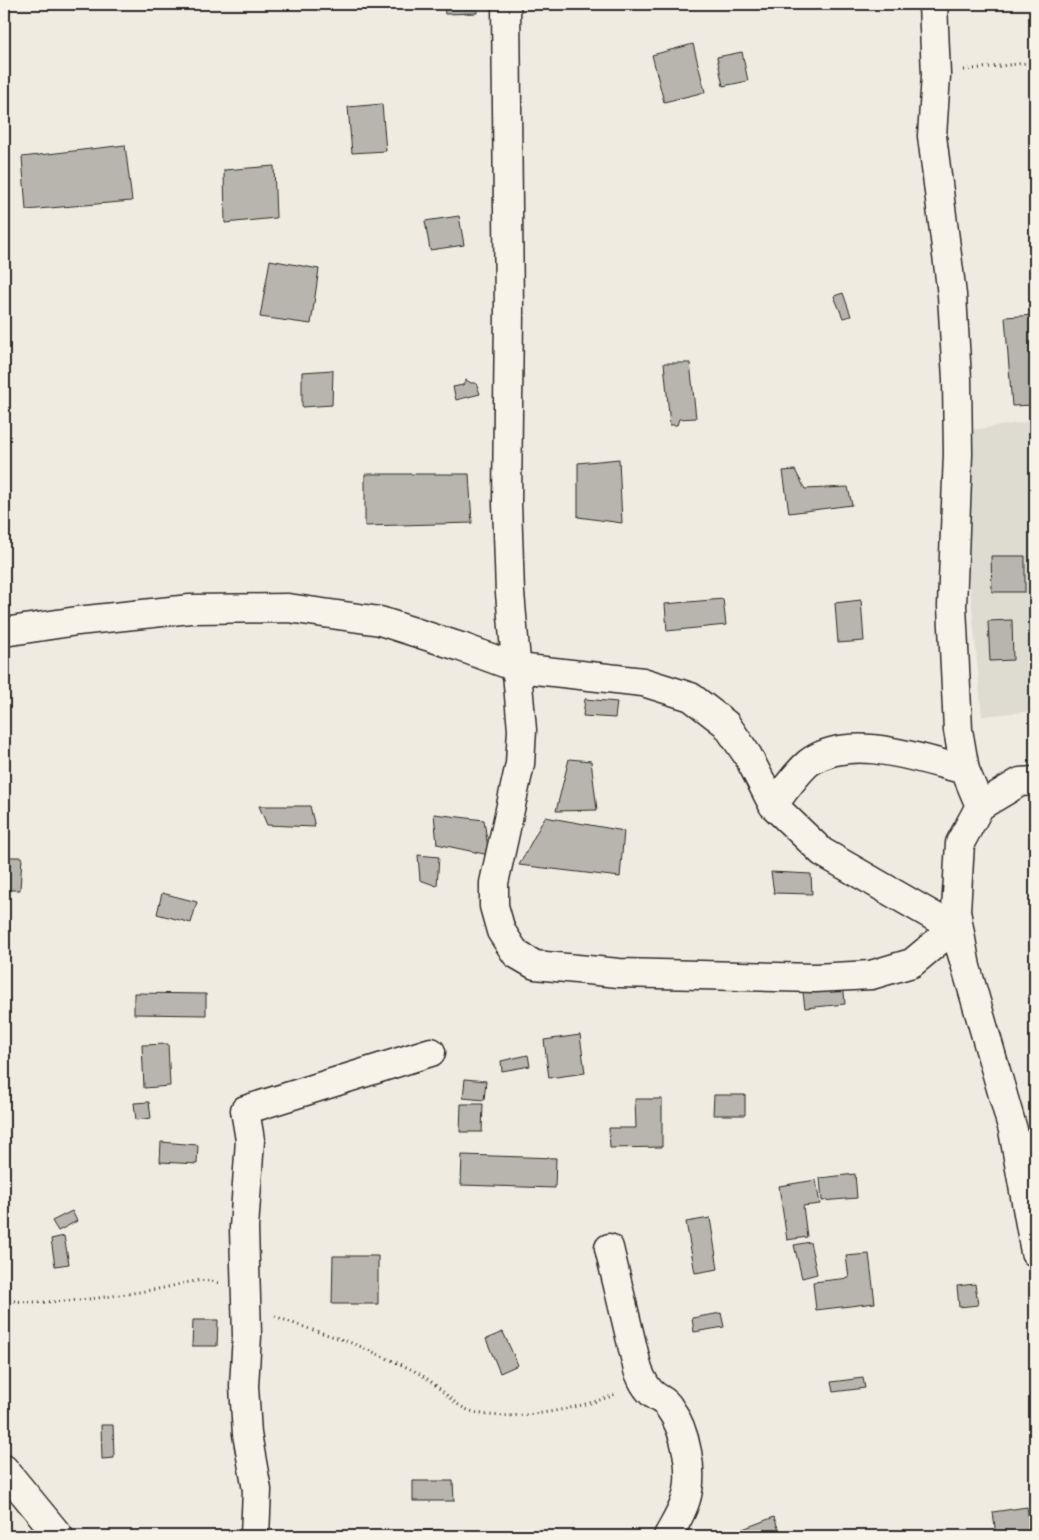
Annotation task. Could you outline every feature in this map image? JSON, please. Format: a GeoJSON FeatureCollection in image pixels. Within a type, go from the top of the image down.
{"type":"FeatureCollection","features":[{"type":"Feature","properties":{"kind":"street"},"geometry":{"type":"LineString","coordinates":[[506,4],[509,312],[507,503],[510,593],[522,730],[520,764],[494,883],[494,906],[501,931],[516,954],[535,965],[619,973],[815,978],[871,975],[912,963],[954,928]]}},
{"type":"Feature","properties":{"kind":"street"},"geometry":{"type":"LineString","coordinates":[[933,4],[936,75],[932,136],[952,295],[957,379],[958,454],[952,606],[958,730],[965,770],[980,806]]}},
{"type":"Feature","properties":{"kind":"street"},"geometry":{"type":"LineString","coordinates":[[4,632],[77,621],[190,609],[288,608],[380,621],[461,647],[518,668],[643,682],[691,697],[726,724],[748,756],[773,805],[822,852],[954,928],[1013,1130],[1035,1252]]}},
{"type":"Feature","properties":{"kind":"street"},"geometry":{"type":"LineString","coordinates":[[773,805],[810,761],[842,748],[883,750],[965,770]]}},
{"type":"Feature","properties":{"kind":"street"},"geometry":{"type":"LineString","coordinates":[[966,967],[956,911],[960,842],[980,806],[1020,782],[1035,780]]}},
{"type":"Feature","properties":{"kind":"street"},"geometry":{"type":"LineString","coordinates":[[254,1536],[258,1490],[247,1434],[244,1386],[246,1303],[244,1228],[250,1140],[245,1110],[431,1052]]}},
{"type":"Feature","properties":{"kind":"street"},"geometry":{"type":"LineString","coordinates":[[609,1248],[633,1351],[643,1383],[652,1394],[668,1404],[679,1423],[687,1454],[689,1482],[685,1501],[668,1536]]}},
{"type":"Feature","properties":{"kind":"street"},"geometry":{"type":"LineString","coordinates":[[4,1469],[59,1536]]}},
{"type":"Feature","properties":{"kind":"path"},"geometry":{"type":"LineString","coordinates":[[936,75],[987,66],[1035,62]]}},
{"type":"Feature","properties":{"kind":"path"},"geometry":{"type":"LineString","coordinates":[[4,1300],[19,1302],[94,1298],[197,1281],[214,1282],[232,1289],[246,1303],[304,1328],[368,1350],[424,1377],[467,1410],[489,1416],[506,1417],[569,1408],[607,1398],[643,1383]]}},
{"type":"Feature","properties":{"kind":"shaded area"},"geometry":{"type":"Polygon","coordinates":[[[1035,421],[1035,711],[982,716],[956,432],[1035,421]]]}},
{"type":"Feature","properties":{"kind":"building"},"geometry":{"type":"Polygon","coordinates":[[[444,4],[477,4],[477,13],[445,14],[444,4]]]}},
{"type":"Feature","properties":{"kind":"building"},"geometry":{"type":"Polygon","coordinates":[[[693,44],[705,92],[664,102],[652,55],[693,44]]]}},
{"type":"Feature","properties":{"kind":"building"},"geometry":{"type":"Polygon","coordinates":[[[742,52],[748,81],[723,86],[717,57],[742,52]]]}},
{"type":"Feature","properties":{"kind":"building"},"geometry":{"type":"Polygon","coordinates":[[[382,104],[386,151],[352,153],[348,107],[382,104]]]}},
{"type":"Feature","properties":{"kind":"building"},"geometry":{"type":"Polygon","coordinates":[[[125,145],[132,201],[26,210],[22,157],[125,145]]]}},
{"type":"Feature","properties":{"kind":"building"},"geometry":{"type":"Polygon","coordinates":[[[274,166],[276,218],[225,223],[224,170],[274,166]]]}},
{"type":"Feature","properties":{"kind":"building"},"geometry":{"type":"Polygon","coordinates":[[[459,216],[464,245],[430,250],[425,221],[459,216]]]}},
{"type":"Feature","properties":{"kind":"building"},"geometry":{"type":"Polygon","coordinates":[[[270,260],[319,269],[311,324],[260,317],[270,260]]]}},
{"type":"Feature","properties":{"kind":"building"},"geometry":{"type":"Polygon","coordinates":[[[843,293],[851,316],[843,318],[834,296],[843,293]]]}},
{"type":"Feature","properties":{"kind":"building"},"geometry":{"type":"Polygon","coordinates":[[[1035,315],[1035,405],[1012,406],[1005,317],[1035,315]]]}},
{"type":"Feature","properties":{"kind":"building"},"geometry":{"type":"Polygon","coordinates":[[[664,363],[690,363],[696,418],[679,419],[677,425],[670,425],[664,363]]]}},
{"type":"Feature","properties":{"kind":"building"},"geometry":{"type":"Polygon","coordinates":[[[333,370],[332,405],[302,407],[302,372],[333,370]]]}},
{"type":"Feature","properties":{"kind":"building"},"geometry":{"type":"Polygon","coordinates":[[[466,380],[476,383],[480,394],[456,400],[453,387],[463,385],[466,380]]]}},
{"type":"Feature","properties":{"kind":"building"},"geometry":{"type":"Polygon","coordinates":[[[619,459],[622,523],[578,517],[578,463],[619,459]]]}},
{"type":"Feature","properties":{"kind":"building"},"geometry":{"type":"Polygon","coordinates":[[[795,470],[805,489],[848,487],[852,505],[789,513],[783,471],[795,470]]]}},
{"type":"Feature","properties":{"kind":"building"},"geometry":{"type":"Polygon","coordinates":[[[365,474],[469,474],[472,523],[365,526],[365,474]]]}},
{"type":"Feature","properties":{"kind":"building"},"geometry":{"type":"Polygon","coordinates":[[[991,556],[1025,556],[1025,592],[992,592],[991,556]]]}},
{"type":"Feature","properties":{"kind":"building"},"geometry":{"type":"Polygon","coordinates":[[[723,599],[726,625],[667,631],[665,604],[723,599]]]}},
{"type":"Feature","properties":{"kind":"building"},"geometry":{"type":"Polygon","coordinates":[[[861,600],[864,641],[838,643],[835,603],[861,600]]]}},
{"type":"Feature","properties":{"kind":"building"},"geometry":{"type":"Polygon","coordinates":[[[1012,620],[1013,660],[990,661],[988,621],[1012,620]]]}},
{"type":"Feature","properties":{"kind":"building"},"geometry":{"type":"Polygon","coordinates":[[[585,699],[617,702],[615,718],[583,716],[585,699]]]}},
{"type":"Feature","properties":{"kind":"building"},"geometry":{"type":"Polygon","coordinates":[[[569,759],[591,761],[597,810],[556,811],[569,759]]]}},
{"type":"Feature","properties":{"kind":"building"},"geometry":{"type":"Polygon","coordinates":[[[259,806],[310,806],[315,827],[267,825],[259,806]]]}},
{"type":"Feature","properties":{"kind":"building"},"geometry":{"type":"Polygon","coordinates":[[[434,814],[484,820],[489,855],[437,844],[434,814]]]}},
{"type":"Feature","properties":{"kind":"building"},"geometry":{"type":"Polygon","coordinates":[[[545,817],[624,831],[620,877],[519,865],[545,817]]]}},
{"type":"Feature","properties":{"kind":"building"},"geometry":{"type":"Polygon","coordinates":[[[418,855],[439,857],[437,886],[420,880],[418,855]]]}},
{"type":"Feature","properties":{"kind":"building"},"geometry":{"type":"Polygon","coordinates":[[[4,857],[22,857],[20,890],[4,890],[4,857]]]}},
{"type":"Feature","properties":{"kind":"building"},"geometry":{"type":"Polygon","coordinates":[[[771,872],[811,874],[812,894],[774,893],[771,872]]]}},
{"type":"Feature","properties":{"kind":"building"},"geometry":{"type":"Polygon","coordinates":[[[162,893],[197,902],[191,923],[157,914],[162,893]]]}},
{"type":"Feature","properties":{"kind":"building"},"geometry":{"type":"Polygon","coordinates":[[[843,981],[845,1004],[805,1008],[802,986],[843,981]]]}},
{"type":"Feature","properties":{"kind":"building"},"geometry":{"type":"Polygon","coordinates":[[[134,993],[206,994],[206,1015],[134,1014],[134,993]]]}},
{"type":"Feature","properties":{"kind":"building"},"geometry":{"type":"Polygon","coordinates":[[[580,1035],[585,1073],[549,1078],[544,1040],[580,1035]]]}},
{"type":"Feature","properties":{"kind":"building"},"geometry":{"type":"Polygon","coordinates":[[[168,1044],[170,1086],[144,1088],[142,1045],[168,1044]]]}},
{"type":"Feature","properties":{"kind":"building"},"geometry":{"type":"Polygon","coordinates":[[[528,1055],[530,1066],[502,1071],[501,1061],[528,1055]]]}},
{"type":"Feature","properties":{"kind":"building"},"geometry":{"type":"Polygon","coordinates":[[[465,1079],[486,1081],[484,1100],[463,1098],[465,1079]]]}},
{"type":"Feature","properties":{"kind":"building"},"geometry":{"type":"Polygon","coordinates":[[[714,1095],[745,1095],[745,1115],[713,1115],[714,1095]]]}},
{"type":"Feature","properties":{"kind":"building"},"geometry":{"type":"Polygon","coordinates":[[[635,1099],[662,1099],[662,1147],[610,1148],[609,1128],[636,1128],[635,1099]]]}},
{"type":"Feature","properties":{"kind":"building"},"geometry":{"type":"Polygon","coordinates":[[[149,1102],[151,1118],[136,1120],[134,1103],[149,1102]]]}},
{"type":"Feature","properties":{"kind":"building"},"geometry":{"type":"Polygon","coordinates":[[[461,1104],[483,1104],[482,1132],[460,1132],[461,1104]]]}},
{"type":"Feature","properties":{"kind":"building"},"geometry":{"type":"Polygon","coordinates":[[[161,1142],[198,1145],[197,1164],[160,1162],[161,1142]]]}},
{"type":"Feature","properties":{"kind":"building"},"geometry":{"type":"Polygon","coordinates":[[[462,1155],[556,1158],[555,1188],[461,1185],[462,1155]]]}},
{"type":"Feature","properties":{"kind":"building"},"geometry":{"type":"Polygon","coordinates":[[[855,1174],[857,1198],[822,1201],[820,1178],[855,1174]]]}},
{"type":"Feature","properties":{"kind":"building"},"geometry":{"type":"Polygon","coordinates":[[[816,1180],[820,1204],[803,1206],[807,1237],[787,1240],[779,1186],[816,1180]]]}},
{"type":"Feature","properties":{"kind":"building"},"geometry":{"type":"Polygon","coordinates":[[[72,1211],[77,1221],[58,1231],[52,1221],[72,1211]]]}},
{"type":"Feature","properties":{"kind":"building"},"geometry":{"type":"Polygon","coordinates":[[[710,1218],[718,1269],[695,1273],[686,1222],[710,1218]]]}},
{"type":"Feature","properties":{"kind":"building"},"geometry":{"type":"Polygon","coordinates":[[[64,1236],[69,1264],[55,1266],[51,1239],[64,1236]]]}},
{"type":"Feature","properties":{"kind":"building"},"geometry":{"type":"Polygon","coordinates":[[[810,1242],[817,1274],[802,1278],[794,1245],[810,1242]]]}},
{"type":"Feature","properties":{"kind":"building"},"geometry":{"type":"Polygon","coordinates":[[[869,1254],[875,1303],[816,1310],[813,1282],[849,1278],[846,1256],[869,1254]]]}},
{"type":"Feature","properties":{"kind":"building"},"geometry":{"type":"Polygon","coordinates":[[[333,1256],[378,1256],[378,1304],[332,1304],[333,1256]]]}},
{"type":"Feature","properties":{"kind":"building"},"geometry":{"type":"Polygon","coordinates":[[[975,1284],[978,1305],[959,1307],[957,1286],[975,1284]]]}},
{"type":"Feature","properties":{"kind":"building"},"geometry":{"type":"Polygon","coordinates":[[[721,1313],[724,1327],[694,1332],[692,1318],[721,1313]]]}},
{"type":"Feature","properties":{"kind":"building"},"geometry":{"type":"Polygon","coordinates":[[[193,1320],[218,1320],[217,1346],[192,1346],[193,1320]]]}},
{"type":"Feature","properties":{"kind":"building"},"geometry":{"type":"Polygon","coordinates":[[[503,1332],[518,1365],[500,1373],[486,1339],[503,1332]]]}},
{"type":"Feature","properties":{"kind":"building"},"geometry":{"type":"Polygon","coordinates":[[[863,1378],[865,1388],[833,1392],[831,1382],[863,1378]]]}},
{"type":"Feature","properties":{"kind":"building"},"geometry":{"type":"Polygon","coordinates":[[[101,1425],[113,1425],[114,1458],[102,1459],[101,1425]]]}},
{"type":"Feature","properties":{"kind":"building"},"geometry":{"type":"Polygon","coordinates":[[[413,1481],[453,1481],[454,1501],[413,1501],[413,1481]]]}},
{"type":"Feature","properties":{"kind":"building"},"geometry":{"type":"Polygon","coordinates":[[[1027,1507],[1031,1536],[996,1536],[993,1512],[1027,1507]]]}},
{"type":"Feature","properties":{"kind":"building"},"geometry":{"type":"Polygon","coordinates":[[[774,1517],[781,1536],[736,1536],[735,1532],[774,1517]]]}},
{"type":"Feature","properties":{"kind":"building"},"geometry":{"type":"Polygon","coordinates":[[[440,1530],[440,1536],[416,1536],[416,1531],[440,1530]]]}},
{"type":"Feature","properties":{"kind":"building"},"geometry":{"type":"Polygon","coordinates":[[[537,1533],[537,1536],[505,1536],[505,1535],[537,1533]]]}}]}
